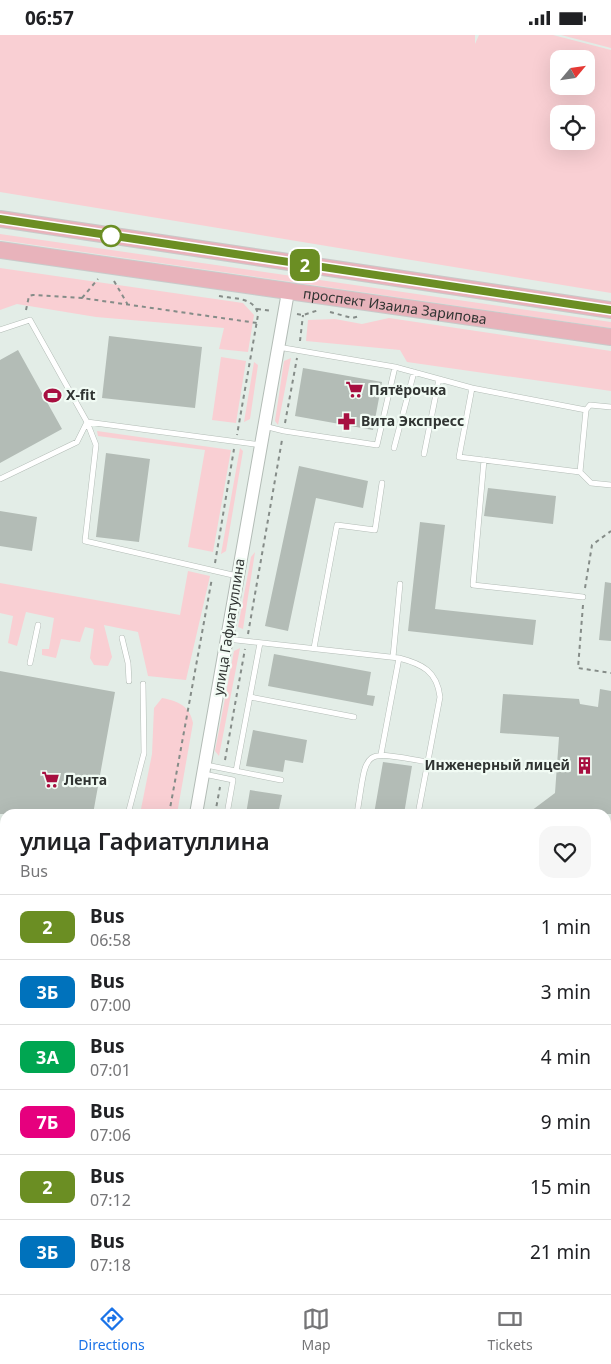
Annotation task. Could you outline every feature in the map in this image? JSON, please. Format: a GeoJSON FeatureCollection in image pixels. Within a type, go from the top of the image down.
{"type":"FeatureCollection","features":[{"type":"Feature","properties":{"kind":"main road","name":"проспект Изаила Зарипова"},"geometry":{"type":"LineString","coordinates":[[0,219],[611,310]]}},
{"type":"Feature","properties":{"kind":"main road","name":"проспект Изаила Зарипова"},"geometry":{"type":"LineString","coordinates":[[0,250],[611,337]]}},
{"type":"Feature","properties":{"kind":"street","name":"улица Гафиатуллина"},"geometry":{"type":"LineString","coordinates":[[197,809],[288,292]]}},
{"type":"Feature","properties":{"kind":"lane"},"geometry":{"type":"LineString","coordinates":[[0,330],[30,320],[96,445],[85,541],[237,576]]}},
{"type":"Feature","properties":{"kind":"lane"},"geometry":{"type":"LineString","coordinates":[[278,347],[395,367],[472,388],[586,410]]}},
{"type":"Feature","properties":{"kind":"lane"},"geometry":{"type":"LineString","coordinates":[[264,426],[284,431],[377,445],[395,367]]}},
{"type":"Feature","properties":{"kind":"lane"},"geometry":{"type":"LineString","coordinates":[[394,447],[414,372]]}},
{"type":"Feature","properties":{"kind":"lane"},"geometry":{"type":"LineString","coordinates":[[424,454],[439,379]]}},
{"type":"Feature","properties":{"kind":"lane"},"geometry":{"type":"LineString","coordinates":[[472,388],[459,457],[580,472],[591,483],[611,485]]}},
{"type":"Feature","properties":{"kind":"lane"},"geometry":{"type":"LineString","coordinates":[[580,472],[586,410],[590,405],[611,407]]}},
{"type":"Feature","properties":{"kind":"lane"},"geometry":{"type":"LineString","coordinates":[[86,423],[261,445]]}},
{"type":"Feature","properties":{"kind":"lane"},"geometry":{"type":"LineString","coordinates":[[0,479],[77,442],[86,423]]}},
{"type":"Feature","properties":{"kind":"lane"},"geometry":{"type":"LineString","coordinates":[[484,460],[473,585],[583,597]]}},
{"type":"Feature","properties":{"kind":"lane"},"geometry":{"type":"LineString","coordinates":[[314,649],[337,525],[375,530],[382,483]]}},
{"type":"Feature","properties":{"kind":"lane"},"geometry":{"type":"LineString","coordinates":[[381,754],[396,658],[400,584]]}},
{"type":"Feature","properties":{"kind":"lane"},"geometry":{"type":"LineString","coordinates":[[30,663],[38,625]]}},
{"type":"Feature","properties":{"kind":"lane"},"geometry":{"type":"LineString","coordinates":[[122,638],[128,663],[129,681]]}},
{"type":"Feature","properties":{"kind":"lane"},"geometry":{"type":"LineString","coordinates":[[226,639],[396,658],[425,666],[432,673],[439,687],[440,697],[419,809]]}},
{"type":"Feature","properties":{"kind":"lane"},"geometry":{"type":"LineString","coordinates":[[236,771],[260,643]]}},
{"type":"Feature","properties":{"kind":"lane"},"geometry":{"type":"LineString","coordinates":[[129,809],[144,753],[143,684]]}},
{"type":"Feature","properties":{"kind":"lane"},"geometry":{"type":"LineString","coordinates":[[250,697],[354,717]]}},
{"type":"Feature","properties":{"kind":"lane"},"geometry":{"type":"LineString","coordinates":[[358,809],[365,764],[370,757],[381,754],[428,762]]}},
{"type":"Feature","properties":{"kind":"lane"},"geometry":{"type":"LineString","coordinates":[[204,769],[223,769],[281,780]]}},
{"type":"Feature","properties":{"kind":"lane"},"geometry":{"type":"LineString","coordinates":[[204,769],[222,778],[233,780],[229,809]]}},
{"type":"Feature","properties":{"kind":"path"},"geometry":{"type":"LineString","coordinates":[[82,298],[98,279]]}},
{"type":"Feature","properties":{"kind":"path"},"geometry":{"type":"LineString","coordinates":[[114,281],[128,306]]}},
{"type":"Feature","properties":{"kind":"path"},"geometry":{"type":"LineString","coordinates":[[26,310],[29,296],[33,295],[82,298],[257,323]]}},
{"type":"Feature","properties":{"kind":"path"},"geometry":{"type":"LineString","coordinates":[[210,295],[250,301],[257,309]]}},
{"type":"Feature","properties":{"kind":"path"},"geometry":{"type":"LineString","coordinates":[[223,769],[304,315]]}},
{"type":"Feature","properties":{"kind":"path"},"geometry":{"type":"LineString","coordinates":[[611,531],[592,545],[583,597],[578,668],[611,673]]}},
{"type":"Feature","properties":{"kind":"path"},"geometry":{"type":"LineString","coordinates":[[216,809],[222,778]]}},
{"type":"Feature","properties":{"kind":"shaded area"},"geometry":{"type":"Polygon","coordinates":[[[0,35],[475,35],[475,44],[479,35],[553,35],[611,50],[611,293],[0,192],[0,35]]]}},
{"type":"Feature","properties":{"kind":"shaded area"},"geometry":{"type":"Polygon","coordinates":[[[561,35],[611,35],[611,48],[561,35]]]}},
{"type":"Feature","properties":{"kind":"shaded area"},"geometry":{"type":"Polygon","coordinates":[[[0,234],[611,322],[611,328],[0,240],[0,234]]]}},
{"type":"Feature","properties":{"kind":"shaded area"},"geometry":{"type":"Polygon","coordinates":[[[0,268],[243,303],[254,315],[248,352],[219,349],[224,328],[96,317],[17,304],[0,310],[0,268]]]}},
{"type":"Feature","properties":{"kind":"shaded area"},"geometry":{"type":"Polygon","coordinates":[[[389,318],[611,351],[611,391],[407,362],[400,350],[306,341],[308,320],[335,319],[362,324],[389,318]]]}},
{"type":"Feature","properties":{"kind":"shaded area"},"geometry":{"type":"Polygon","coordinates":[[[221,357],[246,361],[236,423],[212,420],[221,357]]]}},
{"type":"Feature","properties":{"kind":"shaded area"},"geometry":{"type":"Polygon","coordinates":[[[291,358],[278,425],[275,421],[284,361],[291,358]]]}},
{"type":"Feature","properties":{"kind":"shaded area"},"geometry":{"type":"Polygon","coordinates":[[[254,362],[258,365],[250,419],[244,422],[254,362]]]}},
{"type":"Feature","properties":{"kind":"shaded area"},"geometry":{"type":"Polygon","coordinates":[[[97,431],[231,450],[213,552],[188,547],[205,450],[98,436],[97,431]]]}},
{"type":"Feature","properties":{"kind":"shaded area"},"geometry":{"type":"Polygon","coordinates":[[[240,448],[243,451],[226,551],[221,554],[240,448]]]}},
{"type":"Feature","properties":{"kind":"shaded area"},"geometry":{"type":"Polygon","coordinates":[[[255,552],[243,629],[238,627],[251,557],[255,552]]]}},
{"type":"Feature","properties":{"kind":"shaded area"},"geometry":{"type":"Polygon","coordinates":[[[188,571],[210,576],[186,680],[148,676],[138,632],[104,625],[112,657],[108,666],[94,665],[90,658],[94,629],[85,627],[80,642],[61,639],[56,658],[42,655],[42,649],[49,649],[54,618],[26,612],[17,646],[8,643],[13,616],[0,613],[0,583],[180,615],[188,571]]]}},
{"type":"Feature","properties":{"kind":"shaded area"},"geometry":{"type":"Polygon","coordinates":[[[240,648],[219,756],[215,751],[234,651],[240,648]]]}},
{"type":"Feature","properties":{"kind":"shaded area"},"geometry":{"type":"Polygon","coordinates":[[[162,698],[173,701],[186,708],[193,723],[178,809],[141,809],[152,754],[154,708],[162,698]]]}},
{"type":"Feature","properties":{"kind":"building"},"geometry":{"type":"Polygon","coordinates":[[[109,336],[202,347],[195,408],[102,398],[109,336]]]}},
{"type":"Feature","properties":{"kind":"building"},"geometry":{"type":"Polygon","coordinates":[[[18,350],[62,429],[0,463],[0,360],[18,350]]]}},
{"type":"Feature","properties":{"kind":"building"},"geometry":{"type":"Polygon","coordinates":[[[303,368],[382,382],[373,430],[295,416],[303,368]]]}},
{"type":"Feature","properties":{"kind":"building"},"geometry":{"type":"Polygon","coordinates":[[[106,453],[150,459],[139,542],[96,537],[106,453]]]}},
{"type":"Feature","properties":{"kind":"building"},"geometry":{"type":"Polygon","coordinates":[[[299,466],[368,481],[363,508],[316,498],[288,631],[265,626],[299,466]]]}},
{"type":"Feature","properties":{"kind":"building"},"geometry":{"type":"Polygon","coordinates":[[[488,488],[556,496],[553,524],[484,516],[488,488]]]}},
{"type":"Feature","properties":{"kind":"building"},"geometry":{"type":"Polygon","coordinates":[[[0,511],[37,517],[32,551],[0,546],[0,511]]]}},
{"type":"Feature","properties":{"kind":"building"},"geometry":{"type":"Polygon","coordinates":[[[420,522],[445,525],[435,609],[536,620],[533,645],[408,631],[420,522]]]}},
{"type":"Feature","properties":{"kind":"building"},"geometry":{"type":"Polygon","coordinates":[[[605,582],[611,583],[611,641],[599,640],[605,582]]]}},
{"type":"Feature","properties":{"kind":"building"},"geometry":{"type":"Polygon","coordinates":[[[274,654],[371,672],[367,695],[375,696],[373,706],[268,686],[274,654]]]}},
{"type":"Feature","properties":{"kind":"building","name":"Лента"},"geometry":{"type":"Polygon","coordinates":[[[0,671],[115,692],[94,809],[0,809],[0,671]]]}},
{"type":"Feature","properties":{"kind":"building","name":"Инженерный лицей"},"geometry":{"type":"Polygon","coordinates":[[[600,689],[611,691],[611,809],[534,809],[555,793],[559,737],[500,733],[503,694],[579,699],[580,704],[598,707],[600,689]]]}},
{"type":"Feature","properties":{"kind":"building"},"geometry":{"type":"Polygon","coordinates":[[[253,730],[307,740],[303,763],[285,760],[283,772],[246,766],[253,730]]]}},
{"type":"Feature","properties":{"kind":"building"},"geometry":{"type":"Polygon","coordinates":[[[383,762],[412,766],[405,809],[375,809],[383,762]]]}},
{"type":"Feature","properties":{"kind":"building"},"geometry":{"type":"Polygon","coordinates":[[[250,790],[282,795],[279,809],[247,809],[250,790]]]}},
{"type":"Feature","properties":{"kind":"bus line","name":"2"},"geometry":{"type":"LineString","coordinates":[[0,219],[611,310]]}},
{"type":"Feature","properties":{"kind":"place","name":"Пятёрочка"},"geometry":{"type":"Point","coordinates":[355,390]}},
{"type":"Feature","properties":{"kind":"place","name":"X-fit"},"geometry":{"type":"Point","coordinates":[52,395]}},
{"type":"Feature","properties":{"kind":"place","name":"Вита Экспресс"},"geometry":{"type":"Point","coordinates":[347,421]}},
{"type":"Feature","properties":{"kind":"place","name":"Инженерный лицей"},"geometry":{"type":"Point","coordinates":[584,765]}},
{"type":"Feature","properties":{"kind":"place","name":"Лента"},"geometry":{"type":"Point","coordinates":[50,780]}}]}
